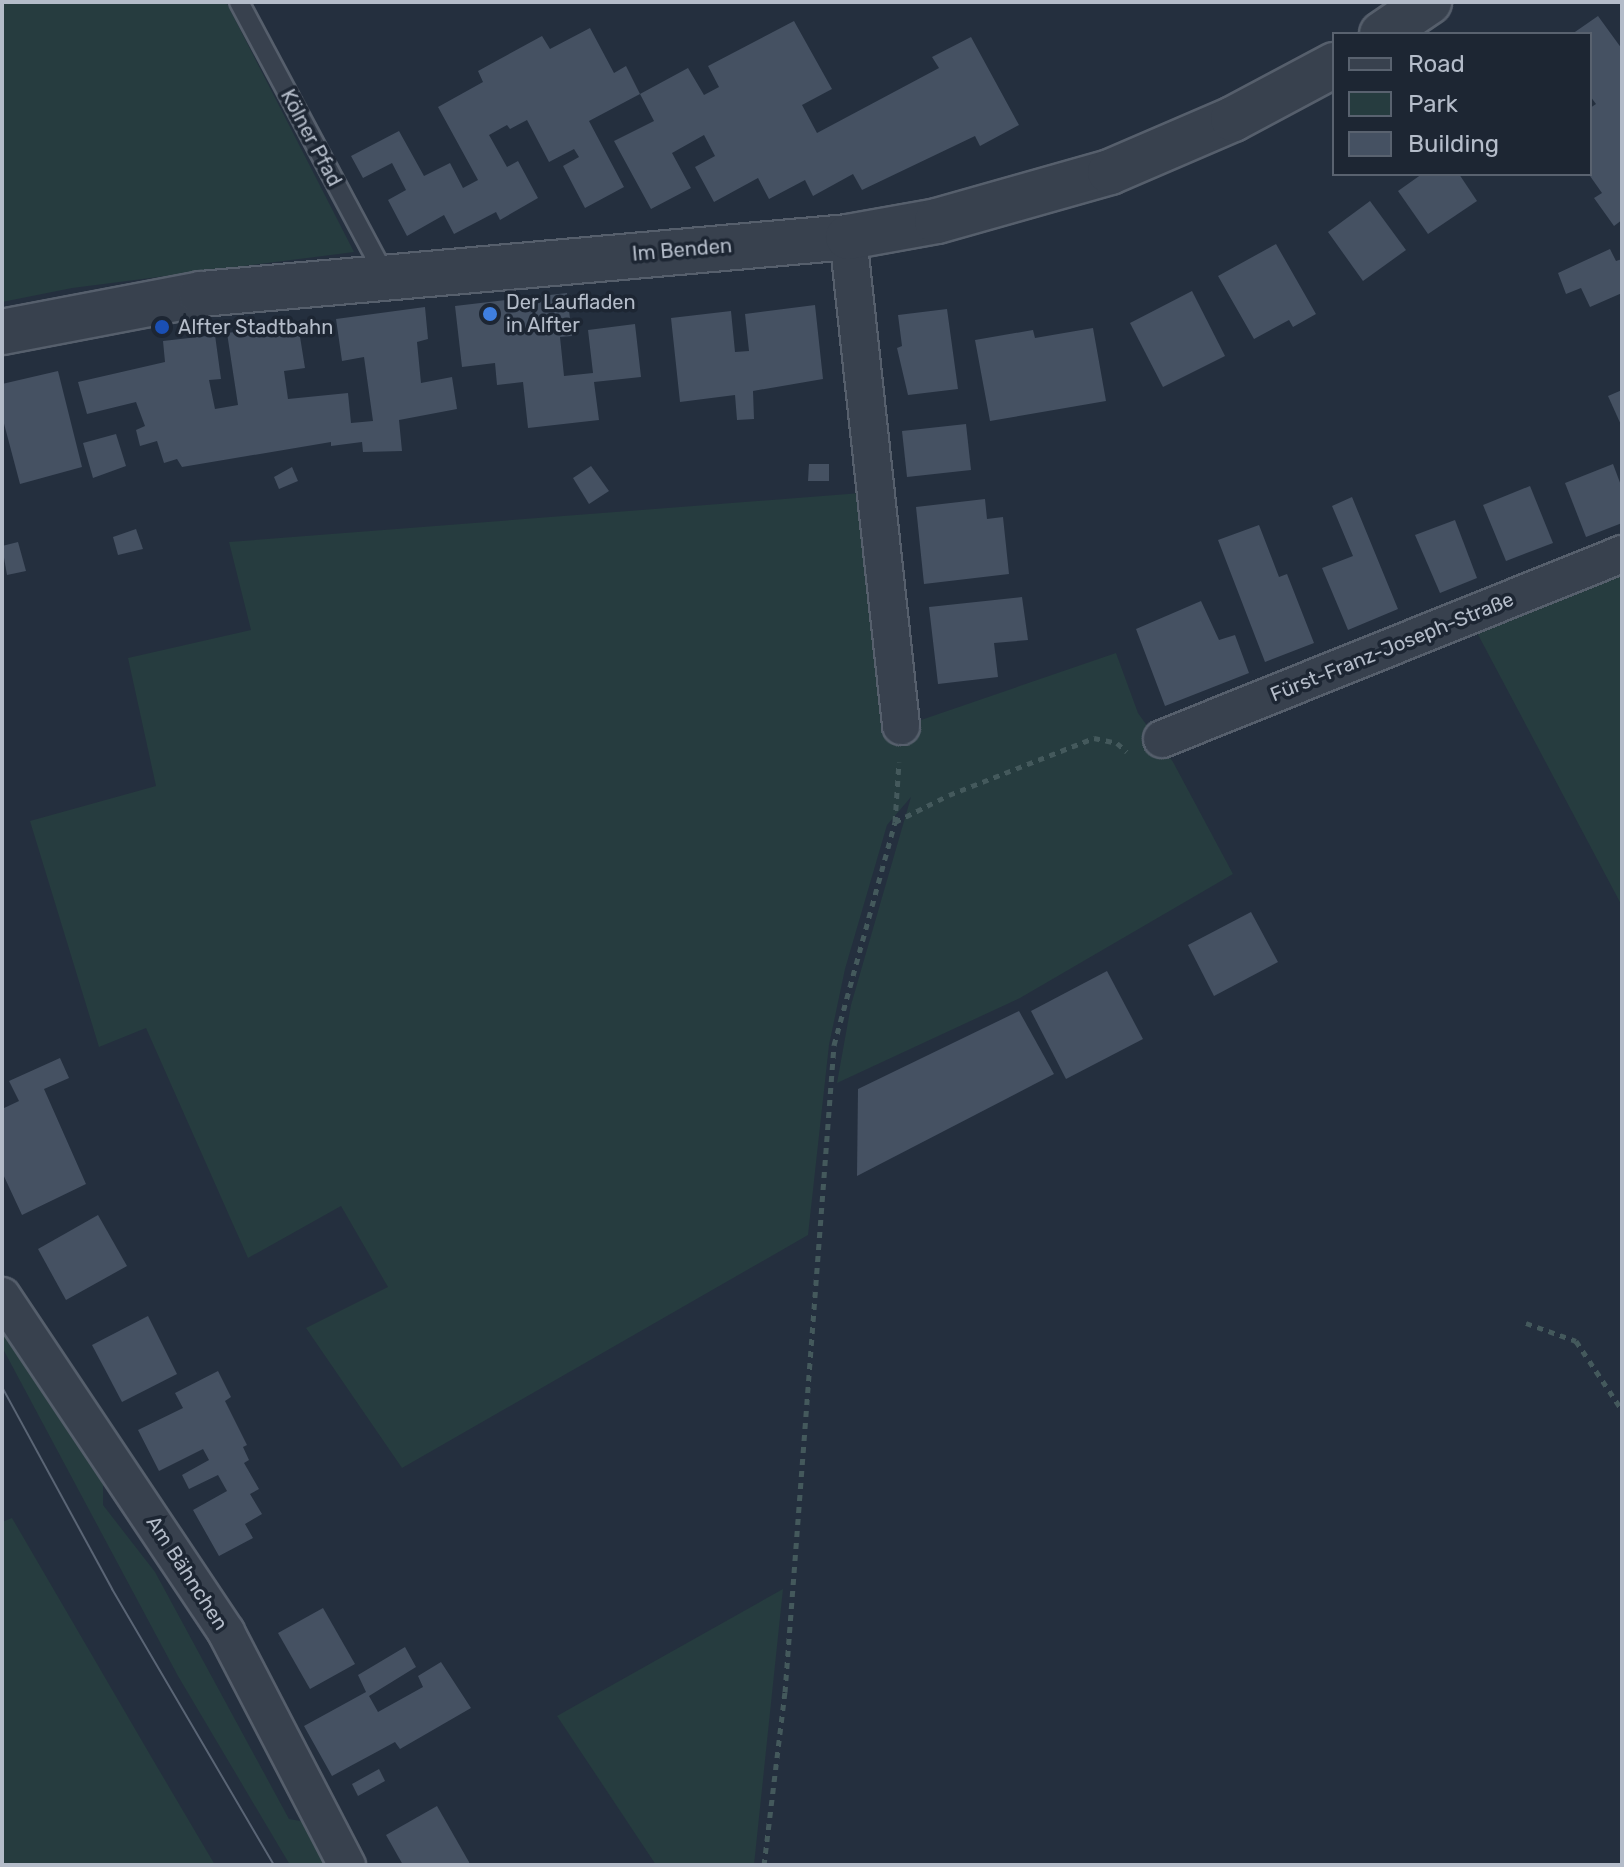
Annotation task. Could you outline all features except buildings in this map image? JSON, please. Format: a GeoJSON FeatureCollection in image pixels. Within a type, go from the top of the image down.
{"type":"FeatureCollection","features":[{"type":"Feature","properties":{"kind":"street"},"geometry":{"type":"LineString","coordinates":[[1385,32],[1429,2]]}},
{"type":"Feature","properties":{"kind":"street","name":"Im Benden"},"geometry":{"type":"LineString","coordinates":[[2,332],[201,294],[384,274],[848,237],[951,218],[1096,177],[1233,119],[1332,66]]}},
{"type":"Feature","properties":{"kind":"street"},"geometry":{"type":"LineString","coordinates":[[848,237],[901,726]]}},
{"type":"Feature","properties":{"kind":"street","name":"Fürst-Franz-Joseph-Straße"},"geometry":{"type":"LineString","coordinates":[[1162,739],[1622,554]]}},
{"type":"Feature","properties":{"kind":"street","name":"Am Bähnchen"},"geometry":{"type":"LineString","coordinates":[[2,1296],[220,1621],[347,1865]]}},
{"type":"Feature","properties":{"kind":"lane","name":"Kölner Pfad"},"geometry":{"type":"LineString","coordinates":[[239,2],[384,274]]}},
{"type":"Feature","properties":{"kind":"path"},"geometry":{"type":"LineString","coordinates":[[764,1865],[785,1692],[834,1045],[895,822],[901,726]]}},
{"type":"Feature","properties":{"kind":"path"},"geometry":{"type":"LineString","coordinates":[[895,822],[949,795],[1094,738],[1117,743],[1141,763],[1145,762],[1147,749],[1162,739]]}},
{"type":"Feature","properties":{"kind":"path"},"geometry":{"type":"LineString","coordinates":[[1526,1323],[1576,1341],[1622,1410]]}},
{"type":"Feature","properties":{"kind":"green space"},"geometry":{"type":"Polygon","coordinates":[[[2,2],[226,2],[354,252],[72,288],[2,302],[2,2]]]}},
{"type":"Feature","properties":{"kind":"green space"},"geometry":{"type":"Polygon","coordinates":[[[861,493],[886,732],[1116,653],[1138,713],[1173,762],[1233,874],[1020,998],[837,1083],[851,1005],[911,797],[887,825],[845,969],[829,1045],[808,1235],[402,1468],[306,1328],[388,1287],[341,1206],[248,1258],[146,1028],[99,1047],[30,821],[156,786],[128,658],[251,630],[229,542],[861,493]]]}},
{"type":"Feature","properties":{"kind":"green space"},"geometry":{"type":"Polygon","coordinates":[[[1622,570],[1622,906],[1475,629],[1622,570]]]}},
{"type":"Feature","properties":{"kind":"green space"},"geometry":{"type":"Polygon","coordinates":[[[2,1330],[103,1483],[103,1505],[155,1572],[289,1819],[306,1822],[329,1865],[290,1865],[178,1676],[2,1347],[2,1330]]]}},
{"type":"Feature","properties":{"kind":"green space"},"geometry":{"type":"Polygon","coordinates":[[[12,1518],[215,1865],[2,1865],[2,1522],[12,1518]]]}},
{"type":"Feature","properties":{"kind":"green space"},"geometry":{"type":"Polygon","coordinates":[[[783,1589],[754,1865],[656,1865],[557,1716],[783,1589]]]}},
{"type":"Feature","properties":{"kind":"tram line"},"geometry":{"type":"LineString","coordinates":[[2,1387],[112,1589],[274,1865]]}},
{"type":"Feature","properties":{"kind":"place","name":"Der Laufladen in Alfter"},"geometry":{"type":"Point","coordinates":[490,314]}},
{"type":"Feature","properties":{"kind":"place","name":"Alfter Stadtbahn"},"geometry":{"type":"Point","coordinates":[162,327]}}]}
